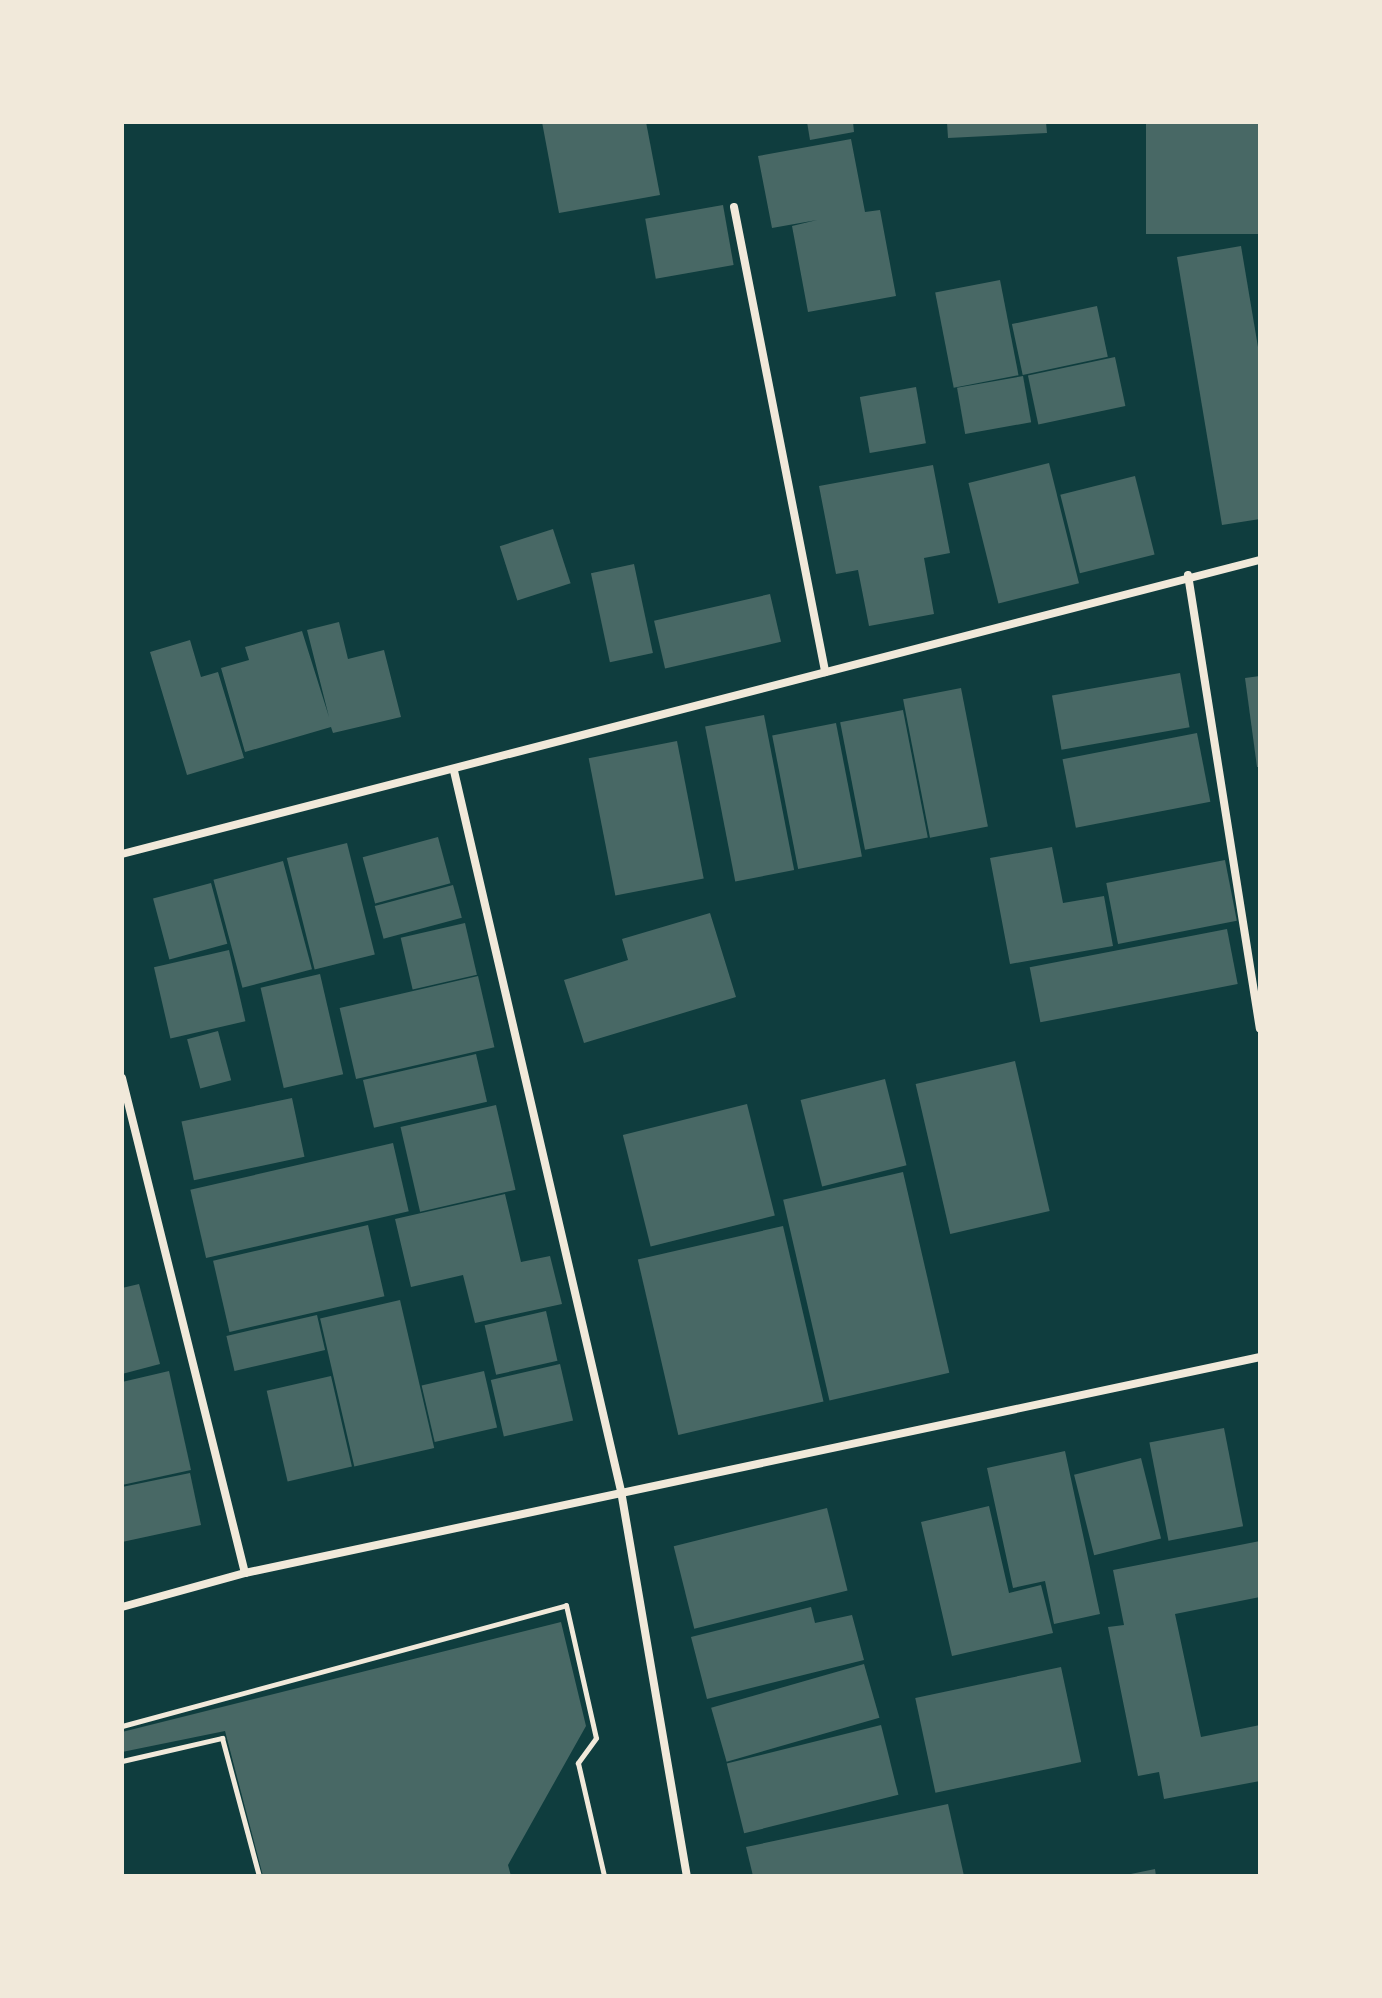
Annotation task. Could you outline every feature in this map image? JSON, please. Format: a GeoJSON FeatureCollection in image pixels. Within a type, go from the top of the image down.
{"type":"FeatureCollection","features":[{"type":"Feature","properties":{"kind":"street"},"geometry":{"type":"LineString","coordinates":[[734,207],[825,672]]}},
{"type":"Feature","properties":{"kind":"street"},"geometry":{"type":"LineString","coordinates":[[122,854],[454,771],[1188,575],[1260,560]]}},
{"type":"Feature","properties":{"kind":"street"},"geometry":{"type":"LineString","coordinates":[[1188,575],[1260,1028]]}},
{"type":"Feature","properties":{"kind":"street"},"geometry":{"type":"LineString","coordinates":[[454,771],[621,1491],[687,1876]]}},
{"type":"Feature","properties":{"kind":"street"},"geometry":{"type":"LineString","coordinates":[[122,1078],[245,1573]]}},
{"type":"Feature","properties":{"kind":"street"},"geometry":{"type":"LineString","coordinates":[[122,1607],[245,1573],[1260,1357]]}},
{"type":"Feature","properties":{"kind":"path"},"geometry":{"type":"LineString","coordinates":[[122,1726],[566,1605],[596,1738],[578,1763],[602,1876]]}},
{"type":"Feature","properties":{"kind":"path"},"geometry":{"type":"LineString","coordinates":[[122,1761],[222,1738],[259,1876]]}},
{"type":"Feature","properties":{"kind":"building"},"geometry":{"type":"Polygon","coordinates":[[[542,122],[646,122],[660,195],[559,213],[542,122]]]}},
{"type":"Feature","properties":{"kind":"building"},"geometry":{"type":"Polygon","coordinates":[[[807,122],[853,122],[854,132],[810,140],[807,122]]]}},
{"type":"Feature","properties":{"kind":"building"},"geometry":{"type":"Polygon","coordinates":[[[947,122],[1046,122],[1047,133],[948,138],[947,122]]]}},
{"type":"Feature","properties":{"kind":"building"},"geometry":{"type":"Polygon","coordinates":[[[1146,122],[1260,122],[1260,234],[1146,234],[1146,122]]]}},
{"type":"Feature","properties":{"kind":"building"},"geometry":{"type":"Polygon","coordinates":[[[851,139],[865,212],[880,210],[896,296],[808,312],[792,226],[817,220],[772,228],[758,156],[851,139]]]}},
{"type":"Feature","properties":{"kind":"building"},"geometry":{"type":"Polygon","coordinates":[[[723,205],[734,265],[656,279],[645,219],[723,205]]]}},
{"type":"Feature","properties":{"kind":"building"},"geometry":{"type":"Polygon","coordinates":[[[1241,246],[1260,359],[1260,519],[1222,525],[1177,257],[1241,246]]]}},
{"type":"Feature","properties":{"kind":"building"},"geometry":{"type":"Polygon","coordinates":[[[1000,280],[1019,375],[954,388],[935,293],[1000,280]]]}},
{"type":"Feature","properties":{"kind":"building"},"geometry":{"type":"Polygon","coordinates":[[[1097,306],[1108,357],[1023,375],[1012,324],[1097,306]]]}},
{"type":"Feature","properties":{"kind":"building"},"geometry":{"type":"Polygon","coordinates":[[[1115,357],[1125,406],[1038,424],[1028,376],[1115,357]]]}},
{"type":"Feature","properties":{"kind":"building"},"geometry":{"type":"Polygon","coordinates":[[[1023,376],[1031,422],[965,434],[957,388],[1023,376]]]}},
{"type":"Feature","properties":{"kind":"building"},"geometry":{"type":"Polygon","coordinates":[[[916,387],[926,443],[870,453],[860,397],[916,387]]]}},
{"type":"Feature","properties":{"kind":"building"},"geometry":{"type":"Polygon","coordinates":[[[1049,463],[1079,583],[998,603],[968,483],[1049,463]]]}},
{"type":"Feature","properties":{"kind":"building"},"geometry":{"type":"Polygon","coordinates":[[[933,465],[950,553],[924,558],[934,614],[869,626],[858,570],[836,574],[819,486],[933,465]]]}},
{"type":"Feature","properties":{"kind":"building"},"geometry":{"type":"Polygon","coordinates":[[[1135,476],[1155,555],[1080,573],[1060,495],[1135,476]]]}},
{"type":"Feature","properties":{"kind":"building"},"geometry":{"type":"Polygon","coordinates":[[[553,529],[571,583],[517,601],[500,546],[553,529]]]}},
{"type":"Feature","properties":{"kind":"building"},"geometry":{"type":"Polygon","coordinates":[[[634,564],[653,653],[610,662],[591,573],[634,564]]]}},
{"type":"Feature","properties":{"kind":"building"},"geometry":{"type":"Polygon","coordinates":[[[770,594],[781,642],[665,669],[654,621],[770,594]]]}},
{"type":"Feature","properties":{"kind":"building"},"geometry":{"type":"Polygon","coordinates":[[[339,622],[348,659],[384,650],[401,717],[333,733],[331,727],[245,752],[221,668],[249,660],[245,647],[302,631],[329,717],[307,630],[339,622]]]}},
{"type":"Feature","properties":{"kind":"building"},"geometry":{"type":"Polygon","coordinates":[[[190,640],[201,677],[218,672],[244,758],[187,775],[150,652],[190,640]]]}},
{"type":"Feature","properties":{"kind":"building"},"geometry":{"type":"Polygon","coordinates":[[[1180,673],[1190,727],[1062,750],[1052,696],[1180,673]]]}},
{"type":"Feature","properties":{"kind":"building"},"geometry":{"type":"Polygon","coordinates":[[[1260,676],[1260,767],[1257,767],[1245,678],[1260,676]]]}},
{"type":"Feature","properties":{"kind":"building"},"geometry":{"type":"Polygon","coordinates":[[[961,688],[988,826],[930,838],[903,699],[961,688]]]}},
{"type":"Feature","properties":{"kind":"building"},"geometry":{"type":"Polygon","coordinates":[[[903,710],[928,838],[865,850],[840,722],[903,710]]]}},
{"type":"Feature","properties":{"kind":"building"},"geometry":{"type":"Polygon","coordinates":[[[764,715],[794,870],[735,882],[705,726],[764,715]]]}},
{"type":"Feature","properties":{"kind":"building"},"geometry":{"type":"Polygon","coordinates":[[[836,723],[862,857],[798,869],[772,735],[836,723]]]}},
{"type":"Feature","properties":{"kind":"building"},"geometry":{"type":"Polygon","coordinates":[[[1197,733],[1210,802],[1076,828],[1063,759],[1197,733]]]}},
{"type":"Feature","properties":{"kind":"building"},"geometry":{"type":"Polygon","coordinates":[[[677,741],[704,878],[615,896],[589,758],[677,741]]]}},
{"type":"Feature","properties":{"kind":"building"},"geometry":{"type":"Polygon","coordinates":[[[438,837],[450,883],[375,904],[363,857],[438,837]]]}},
{"type":"Feature","properties":{"kind":"building"},"geometry":{"type":"Polygon","coordinates":[[[347,843],[375,955],[315,970],[287,858],[347,843]]]}},
{"type":"Feature","properties":{"kind":"building"},"geometry":{"type":"Polygon","coordinates":[[[1052,847],[1063,903],[1104,896],[1113,946],[1010,964],[990,858],[1052,847]]]}},
{"type":"Feature","properties":{"kind":"building"},"geometry":{"type":"Polygon","coordinates":[[[1225,860],[1237,921],[1118,944],[1106,883],[1225,860]]]}},
{"type":"Feature","properties":{"kind":"building"},"geometry":{"type":"Polygon","coordinates":[[[283,861],[312,969],[242,988],[213,880],[283,861]]]}},
{"type":"Feature","properties":{"kind":"building"},"geometry":{"type":"Polygon","coordinates":[[[211,883],[227,944],[169,959],[153,899],[211,883]]]}},
{"type":"Feature","properties":{"kind":"building"},"geometry":{"type":"Polygon","coordinates":[[[453,885],[462,918],[384,939],[375,906],[453,885]]]}},
{"type":"Feature","properties":{"kind":"building"},"geometry":{"type":"Polygon","coordinates":[[[710,913],[736,997],[584,1043],[564,980],[628,960],[622,939],[710,913]]]}},
{"type":"Feature","properties":{"kind":"building"},"geometry":{"type":"Polygon","coordinates":[[[465,923],[477,975],[413,989],[401,938],[465,923]]]}},
{"type":"Feature","properties":{"kind":"building"},"geometry":{"type":"Polygon","coordinates":[[[1227,929],[1238,984],[1040,1022],[1030,967],[1227,929]]]}},
{"type":"Feature","properties":{"kind":"building"},"geometry":{"type":"Polygon","coordinates":[[[229,950],[245,1021],[170,1038],[154,967],[229,950]]]}},
{"type":"Feature","properties":{"kind":"building"},"geometry":{"type":"Polygon","coordinates":[[[320,974],[343,1074],[284,1088],[261,988],[320,974]]]}},
{"type":"Feature","properties":{"kind":"building"},"geometry":{"type":"Polygon","coordinates":[[[478,976],[494,1047],[356,1079],[340,1008],[478,976]]]}},
{"type":"Feature","properties":{"kind":"building"},"geometry":{"type":"Polygon","coordinates":[[[218,1031],[231,1080],[200,1089],[187,1039],[218,1031]]]}},
{"type":"Feature","properties":{"kind":"building"},"geometry":{"type":"Polygon","coordinates":[[[476,1054],[487,1102],[374,1128],[363,1080],[476,1054]]]}},
{"type":"Feature","properties":{"kind":"building"},"geometry":{"type":"Polygon","coordinates":[[[1015,1061],[1050,1211],[950,1234],[916,1084],[1015,1061]]]}},
{"type":"Feature","properties":{"kind":"building"},"geometry":{"type":"Polygon","coordinates":[[[885,1079],[907,1165],[822,1186],[801,1100],[885,1079]]]}},
{"type":"Feature","properties":{"kind":"building"},"geometry":{"type":"Polygon","coordinates":[[[292,1098],[304,1157],[194,1180],[181,1121],[292,1098]]]}},
{"type":"Feature","properties":{"kind":"building"},"geometry":{"type":"Polygon","coordinates":[[[747,1104],[775,1216],[651,1247],[623,1135],[747,1104]]]}},
{"type":"Feature","properties":{"kind":"building"},"geometry":{"type":"Polygon","coordinates":[[[496,1105],[516,1190],[420,1212],[401,1127],[496,1105]]]}},
{"type":"Feature","properties":{"kind":"building"},"geometry":{"type":"Polygon","coordinates":[[[393,1143],[409,1211],[206,1258],[190,1190],[393,1143]]]}},
{"type":"Feature","properties":{"kind":"building"},"geometry":{"type":"Polygon","coordinates":[[[903,1172],[949,1373],[829,1400],[783,1200],[903,1172]]]}},
{"type":"Feature","properties":{"kind":"building"},"geometry":{"type":"Polygon","coordinates":[[[505,1194],[521,1262],[550,1256],[562,1304],[475,1323],[463,1275],[411,1287],[395,1219],[505,1194]]]}},
{"type":"Feature","properties":{"kind":"building"},"geometry":{"type":"Polygon","coordinates":[[[368,1225],[384,1296],[229,1332],[213,1261],[368,1225]]]}},
{"type":"Feature","properties":{"kind":"building"},"geometry":{"type":"Polygon","coordinates":[[[783,1226],[823,1401],[678,1435],[638,1260],[783,1226]]]}},
{"type":"Feature","properties":{"kind":"building"},"geometry":{"type":"Polygon","coordinates":[[[139,1284],[160,1364],[122,1374],[122,1288],[139,1284]]]}},
{"type":"Feature","properties":{"kind":"building"},"geometry":{"type":"Polygon","coordinates":[[[400,1300],[434,1448],[354,1467],[320,1318],[400,1300]]]}},
{"type":"Feature","properties":{"kind":"building"},"geometry":{"type":"Polygon","coordinates":[[[546,1311],[557,1361],[496,1375],[485,1325],[546,1311]]]}},
{"type":"Feature","properties":{"kind":"building"},"geometry":{"type":"Polygon","coordinates":[[[317,1315],[325,1350],[234,1371],[226,1336],[317,1315]]]}},
{"type":"Feature","properties":{"kind":"building"},"geometry":{"type":"Polygon","coordinates":[[[560,1364],[573,1421],[504,1436],[491,1380],[560,1364]]]}},
{"type":"Feature","properties":{"kind":"building"},"geometry":{"type":"Polygon","coordinates":[[[169,1371],[191,1470],[122,1485],[122,1382],[169,1371]]]}},
{"type":"Feature","properties":{"kind":"building"},"geometry":{"type":"Polygon","coordinates":[[[484,1371],[497,1428],[435,1442],[422,1385],[484,1371]]]}},
{"type":"Feature","properties":{"kind":"building"},"geometry":{"type":"Polygon","coordinates":[[[331,1376],[352,1467],[288,1481],[267,1391],[331,1376]]]}},
{"type":"Feature","properties":{"kind":"building"},"geometry":{"type":"Polygon","coordinates":[[[1224,1428],[1243,1526],[1168,1541],[1149,1443],[1224,1428]]]}},
{"type":"Feature","properties":{"kind":"building"},"geometry":{"type":"Polygon","coordinates":[[[1065,1451],[1100,1614],[1054,1624],[1045,1581],[1013,1588],[987,1468],[1065,1451]]]}},
{"type":"Feature","properties":{"kind":"building"},"geometry":{"type":"Polygon","coordinates":[[[1141,1458],[1161,1539],[1094,1555],[1074,1475],[1141,1458]]]}},
{"type":"Feature","properties":{"kind":"building"},"geometry":{"type":"Polygon","coordinates":[[[190,1473],[201,1525],[122,1542],[122,1487],[190,1473]]]}},
{"type":"Feature","properties":{"kind":"building"},"geometry":{"type":"Polygon","coordinates":[[[989,1506],[1009,1593],[1041,1585],[1053,1633],[952,1656],[921,1522],[989,1506]]]}},
{"type":"Feature","properties":{"kind":"building"},"geometry":{"type":"Polygon","coordinates":[[[827,1508],[848,1590],[694,1629],[674,1546],[827,1508]]]}},
{"type":"Feature","properties":{"kind":"building"},"geometry":{"type":"Polygon","coordinates":[[[1260,1541],[1260,1597],[1175,1614],[1201,1737],[1260,1725],[1260,1781],[1164,1799],[1159,1772],[1138,1776],[1108,1627],[1124,1625],[1113,1570],[1260,1541]]]}},
{"type":"Feature","properties":{"kind":"building"},"geometry":{"type":"Polygon","coordinates":[[[811,1607],[815,1623],[852,1615],[864,1660],[707,1699],[691,1637],[811,1607]]]}},
{"type":"Feature","properties":{"kind":"building"},"geometry":{"type":"Polygon","coordinates":[[[561,1622],[586,1726],[508,1865],[511,1876],[263,1876],[225,1731],[122,1752],[122,1732],[561,1622]]]}},
{"type":"Feature","properties":{"kind":"building"},"geometry":{"type":"Polygon","coordinates":[[[864,1664],[879,1718],[727,1762],[711,1708],[864,1664]]]}},
{"type":"Feature","properties":{"kind":"building"},"geometry":{"type":"Polygon","coordinates":[[[1061,1667],[1081,1762],[935,1793],[915,1698],[1061,1667]]]}},
{"type":"Feature","properties":{"kind":"building"},"geometry":{"type":"Polygon","coordinates":[[[881,1725],[898,1795],[744,1833],[727,1763],[881,1725]]]}},
{"type":"Feature","properties":{"kind":"building"},"geometry":{"type":"Polygon","coordinates":[[[948,1804],[964,1876],[753,1876],[746,1847],[948,1804]]]}},
{"type":"Feature","properties":{"kind":"building"},"geometry":{"type":"Polygon","coordinates":[[[1155,1869],[1156,1876],[1126,1876],[1126,1875],[1155,1869]]]}}]}
